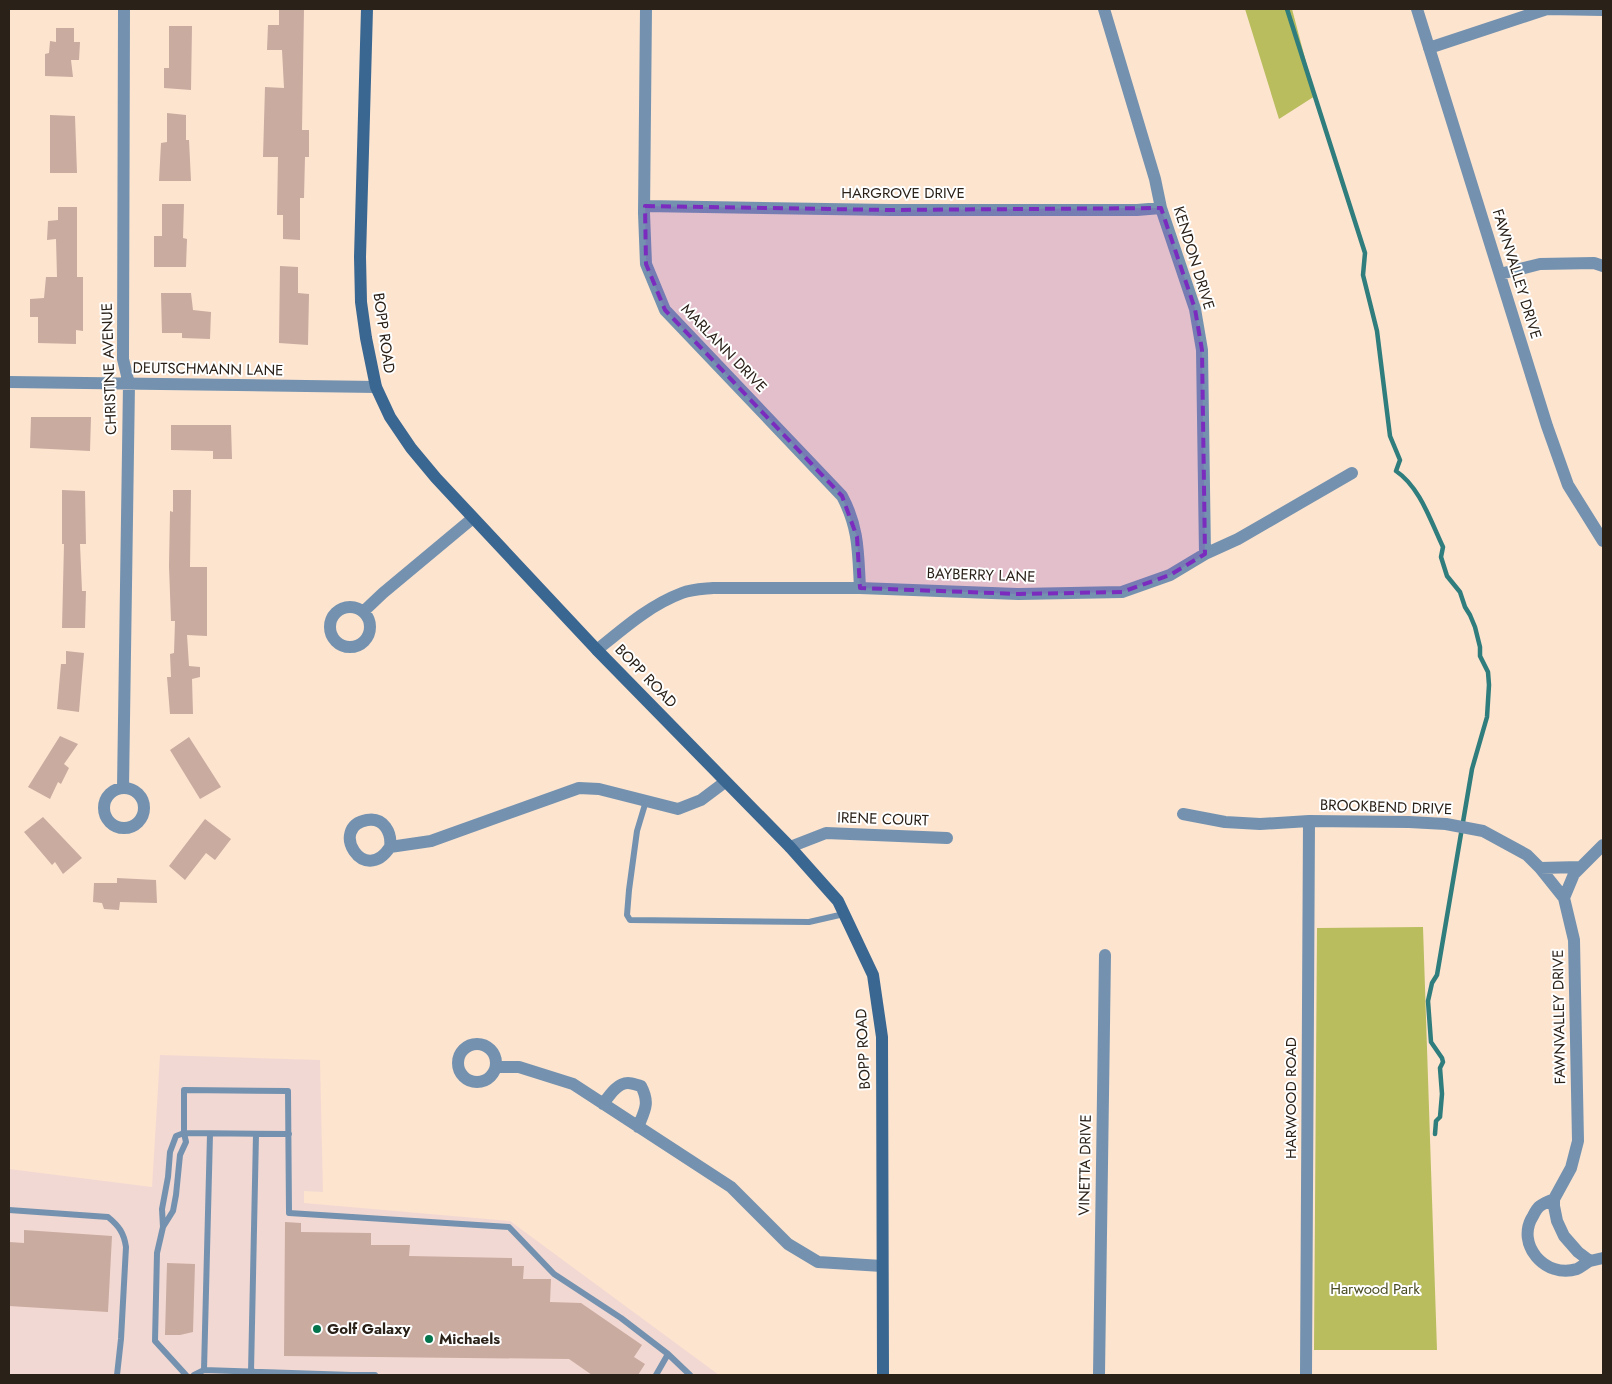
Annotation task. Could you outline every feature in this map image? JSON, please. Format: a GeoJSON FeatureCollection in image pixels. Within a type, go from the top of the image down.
{"type":"FeatureCollection","features":[{"type":"Feature","properties":{"kind":"street","name":"CHRISTINE AVENUE"},"geometry":{"type":"LineString","coordinates":[[123,788],[129,384],[122,359],[124,9]]}},
{"type":"Feature","properties":{"kind":"street","name":"BOPP ROAD"},"geometry":{"type":"LineString","coordinates":[[367,9],[362,302],[366,338],[376,387],[390,417],[410,448],[473,518],[597,650],[790,847],[838,901],[873,975],[882,1037],[882,1375]]}},
{"type":"Feature","properties":{"kind":"street","name":"MARLANN DRIVE"},"geometry":{"type":"LineString","coordinates":[[646,9],[646,264],[665,310],[842,496],[849,509],[857,538],[860,588]]}},
{"type":"Feature","properties":{"kind":"street","name":"KENDON DRIVE"},"geometry":{"type":"LineString","coordinates":[[1104,9],[1155,179],[1161,208],[1195,309],[1202,350],[1206,554]]}},
{"type":"Feature","properties":{"kind":"street","name":"FAWNVALLEY DRIVE"},"geometry":{"type":"LineString","coordinates":[[1417,9],[1547,426],[1568,484],[1603,541]]}},
{"type":"Feature","properties":{"kind":"street"},"geometry":{"type":"LineString","coordinates":[[1429,48],[1546,9],[1603,10]]}},
{"type":"Feature","properties":{"kind":"street","name":"HARGROVE DRIVE"},"geometry":{"type":"LineString","coordinates":[[645,206],[890,210],[1137,210],[1161,208]]}},
{"type":"Feature","properties":{"kind":"street"},"geometry":{"type":"LineString","coordinates":[[1500,274],[1540,264],[1594,263],[1603,266]]}},
{"type":"Feature","properties":{"kind":"street","name":"DEUTSCHMANN LANE"},"geometry":{"type":"LineString","coordinates":[[9,382],[376,387]]}},
{"type":"Feature","properties":{"kind":"street","name":"BAYBERRY LANE"},"geometry":{"type":"LineString","coordinates":[[597,650],[654,607],[683,592],[713,588],[860,588],[1019,594],[1122,592],[1170,575],[1206,554],[1238,539],[1352,473]]}},
{"type":"Feature","properties":{"kind":"street"},"geometry":{"type":"LineString","coordinates":[[364,611],[473,518]]}},
{"type":"Feature","properties":{"kind":"street"},"geometry":{"type":"LineString","coordinates":[[390,847],[431,842],[579,788],[598,789],[678,809],[701,800],[725,782]]}},
{"type":"Feature","properties":{"kind":"street","name":"BROOKBEND DRIVE"},"geometry":{"type":"LineString","coordinates":[[1183,814],[1225,822],[1260,824],[1309,821],[1409,822],[1446,824],[1476,829],[1510,844],[1527,855],[1564,898]]}},
{"type":"Feature","properties":{"kind":"street","name":"HARWOOD ROAD"},"geometry":{"type":"LineString","coordinates":[[1306,1375],[1309,821]]}},
{"type":"Feature","properties":{"kind":"street","name":"IRENE COURT"},"geometry":{"type":"LineString","coordinates":[[790,847],[826,833],[947,838]]}},
{"type":"Feature","properties":{"kind":"street"},"geometry":{"type":"LineString","coordinates":[[1564,898],[1574,874],[1603,845]]}},
{"type":"Feature","properties":{"kind":"street"},"geometry":{"type":"LineString","coordinates":[[1540,868],[1580,867]]}},
{"type":"Feature","properties":{"kind":"street","name":"FAWNVALLEY DRIVE"},"geometry":{"type":"LineString","coordinates":[[1564,898],[1574,940],[1578,1140],[1571,1168],[1554,1199],[1539,1207],[1530,1221],[1527,1234],[1532,1251],[1542,1264],[1558,1270],[1577,1269],[1597,1260]]}},
{"type":"Feature","properties":{"kind":"street","name":"VINETTA DRIVE"},"geometry":{"type":"LineString","coordinates":[[1099,1375],[1105,955]]}},
{"type":"Feature","properties":{"kind":"street"},"geometry":{"type":"LineString","coordinates":[[496,1067],[518,1067],[573,1084],[731,1187],[788,1244],[818,1262],[882,1266]]}},
{"type":"Feature","properties":{"kind":"street"},"geometry":{"type":"LineString","coordinates":[[603,1104],[619,1086],[629,1083],[641,1086],[646,1096],[646,1108],[638,1127]]}},
{"type":"Feature","properties":{"kind":"street","name":"FAWNVALLEY DRIVE"},"geometry":{"type":"LineString","coordinates":[[1554,1199],[1557,1221],[1564,1236],[1578,1252],[1597,1260]]}},
{"type":"Feature","properties":{"kind":"lane"},"geometry":{"type":"LineString","coordinates":[[646,801],[637,831],[627,914],[630,920],[809,922],[844,914]]}},
{"type":"Feature","properties":{"kind":"lane"},"geometry":{"type":"LineString","coordinates":[[163,1227],[173,1211],[180,1155],[186,1142],[184,1133],[184,1090],[288,1091],[289,1212],[509,1227],[554,1274],[621,1318],[668,1354],[690,1375]]}},
{"type":"Feature","properties":{"kind":"lane"},"geometry":{"type":"LineString","coordinates":[[186,1375],[155,1341],[157,1253],[163,1227],[162,1210],[170,1152],[176,1136],[184,1133],[288,1134]]}},
{"type":"Feature","properties":{"kind":"lane"},"geometry":{"type":"LineString","coordinates":[[204,1370],[210,1134]]}},
{"type":"Feature","properties":{"kind":"lane"},"geometry":{"type":"LineString","coordinates":[[251,1372],[256,1134]]}},
{"type":"Feature","properties":{"kind":"lane"},"geometry":{"type":"LineString","coordinates":[[9,1210],[108,1218],[118,1225],[124,1237],[126,1247],[117,1375]]}},
{"type":"Feature","properties":{"kind":"lane"},"geometry":{"type":"LineString","coordinates":[[656,1375],[668,1354]]}},
{"type":"Feature","properties":{"kind":"lane"},"geometry":{"type":"LineString","coordinates":[[194,1375],[204,1370],[375,1375]]}},
{"type":"Feature","properties":{"kind":"highlighted area"},"geometry":{"type":"Polygon","coordinates":[[[645,206],[890,210],[1161,208],[1195,309],[1202,350],[1205,554],[1170,575],[1122,592],[1019,594],[860,588],[857,537],[842,496],[665,310],[646,264],[645,206]]]}},
{"type":"Feature","properties":{"kind":"shaded area"},"geometry":{"type":"Polygon","coordinates":[[[160,1055],[320,1060],[323,1192],[304,1191],[304,1203],[510,1221],[719,1375],[9,1375],[9,1169],[152,1187],[160,1055]]]}},
{"type":"Feature","properties":{"kind":"green space"},"geometry":{"type":"Polygon","coordinates":[[[1245,9],[1292,9],[1315,96],[1279,119],[1245,9]]]}},
{"type":"Feature","properties":{"kind":"green space","name":"Harwood Park"},"geometry":{"type":"Polygon","coordinates":[[[1423,927],[1437,1350],[1314,1350],[1317,928],[1423,927]]]}},
{"type":"Feature","properties":{"kind":"building"},"geometry":{"type":"Polygon","coordinates":[[[279,9],[304,9],[302,130],[309,130],[309,157],[305,157],[304,198],[300,198],[300,240],[283,239],[283,215],[277,215],[278,157],[263,157],[265,87],[284,88],[282,50],[267,50],[268,25],[279,25],[279,9]]]}},
{"type":"Feature","properties":{"kind":"building"},"geometry":{"type":"Polygon","coordinates":[[[169,26],[192,26],[191,90],[164,88],[164,68],[169,68],[169,26]]]}},
{"type":"Feature","properties":{"kind":"building"},"geometry":{"type":"Polygon","coordinates":[[[56,28],[74,28],[74,42],[80,42],[79,60],[71,60],[73,77],[45,76],[45,54],[49,53],[50,41],[56,42],[56,28]]]}},
{"type":"Feature","properties":{"kind":"building"},"geometry":{"type":"Polygon","coordinates":[[[167,113],[186,115],[186,140],[189,140],[191,181],[159,181],[161,143],[167,142],[167,113]]]}},
{"type":"Feature","properties":{"kind":"building"},"geometry":{"type":"Polygon","coordinates":[[[50,115],[75,116],[77,173],[50,173],[50,115]]]}},
{"type":"Feature","properties":{"kind":"building"},"geometry":{"type":"Polygon","coordinates":[[[162,204],[184,204],[183,238],[187,239],[186,267],[154,267],[154,236],[162,236],[162,204]]]}},
{"type":"Feature","properties":{"kind":"building"},"geometry":{"type":"Polygon","coordinates":[[[58,207],[77,207],[77,277],[83,277],[83,331],[76,330],[76,344],[38,343],[38,317],[30,317],[30,299],[44,298],[46,277],[57,277],[56,239],[47,240],[48,221],[58,220],[58,207]]]}},
{"type":"Feature","properties":{"kind":"building"},"geometry":{"type":"Polygon","coordinates":[[[280,266],[298,267],[298,293],[309,294],[308,345],[279,343],[280,266]]]}},
{"type":"Feature","properties":{"kind":"building"},"geometry":{"type":"Polygon","coordinates":[[[161,293],[191,293],[193,310],[211,312],[210,339],[182,338],[182,333],[162,333],[161,293]]]}},
{"type":"Feature","properties":{"kind":"building"},"geometry":{"type":"Polygon","coordinates":[[[31,417],[91,417],[90,451],[30,448],[31,417]]]}},
{"type":"Feature","properties":{"kind":"building"},"geometry":{"type":"Polygon","coordinates":[[[171,425],[231,425],[232,459],[213,459],[213,451],[171,450],[171,425]]]}},
{"type":"Feature","properties":{"kind":"building"},"geometry":{"type":"Polygon","coordinates":[[[62,490],[85,491],[86,544],[80,544],[82,591],[86,591],[85,628],[62,628],[64,544],[62,544],[62,490]]]}},
{"type":"Feature","properties":{"kind":"building"},"geometry":{"type":"Polygon","coordinates":[[[173,490],[191,490],[190,567],[207,567],[207,636],[187,635],[189,666],[200,667],[200,677],[192,679],[193,714],[170,714],[167,677],[171,677],[170,654],[174,653],[175,621],[171,621],[169,566],[170,511],[173,512],[173,490]]]}},
{"type":"Feature","properties":{"kind":"building"},"geometry":{"type":"Polygon","coordinates":[[[66,651],[84,653],[79,712],[57,709],[61,664],[66,664],[66,651]]]}},
{"type":"Feature","properties":{"kind":"building"},"geometry":{"type":"Polygon","coordinates":[[[60,736],[78,744],[64,764],[69,768],[61,784],[58,782],[50,799],[28,787],[60,736]]]}},
{"type":"Feature","properties":{"kind":"building"},"geometry":{"type":"Polygon","coordinates":[[[189,737],[221,787],[200,799],[170,750],[189,737]]]}},
{"type":"Feature","properties":{"kind":"building"},"geometry":{"type":"Polygon","coordinates":[[[43,817],[82,858],[63,874],[55,862],[52,865],[24,832],[43,817]]]}},
{"type":"Feature","properties":{"kind":"building"},"geometry":{"type":"Polygon","coordinates":[[[205,819],[231,839],[215,860],[206,853],[185,880],[169,866],[205,819]]]}},
{"type":"Feature","properties":{"kind":"building"},"geometry":{"type":"Polygon","coordinates":[[[117,878],[156,880],[157,903],[120,902],[119,910],[104,909],[102,903],[93,902],[94,883],[117,883],[117,878]]]}},
{"type":"Feature","properties":{"kind":"building"},"geometry":{"type":"Polygon","coordinates":[[[285,1222],[301,1223],[301,1232],[371,1233],[371,1245],[410,1245],[409,1256],[512,1258],[512,1266],[524,1266],[523,1279],[551,1279],[550,1302],[581,1303],[642,1345],[634,1357],[645,1364],[638,1375],[592,1375],[569,1359],[284,1356],[285,1222]]]}},
{"type":"Feature","properties":{"kind":"building"},"geometry":{"type":"Polygon","coordinates":[[[24,1230],[112,1236],[108,1312],[9,1306],[9,1242],[24,1243],[24,1230]]]}},
{"type":"Feature","properties":{"kind":"building"},"geometry":{"type":"Polygon","coordinates":[[[167,1263],[195,1264],[193,1332],[180,1335],[165,1335],[167,1263]]]}},
{"type":"Feature","properties":{"kind":"waterway"},"geometry":{"type":"LineString","coordinates":[[1287,9],[1365,253],[1363,275],[1377,331],[1390,436],[1400,460],[1396,471],[1412,486],[1429,516],[1443,547],[1441,557],[1447,576],[1460,592],[1470,615],[1480,647],[1480,656],[1488,672],[1487,717],[1472,769],[1437,975],[1432,983],[1428,1001],[1431,1042],[1443,1062],[1440,1068],[1442,1094],[1440,1117],[1436,1121],[1435,1134]]}},
{"type":"Feature","properties":{"kind":"place","name":"Golf Galaxy"},"geometry":{"type":"Point","coordinates":[317,1329]}},
{"type":"Feature","properties":{"kind":"place","name":"Michaels"},"geometry":{"type":"Point","coordinates":[429,1339]}}]}
